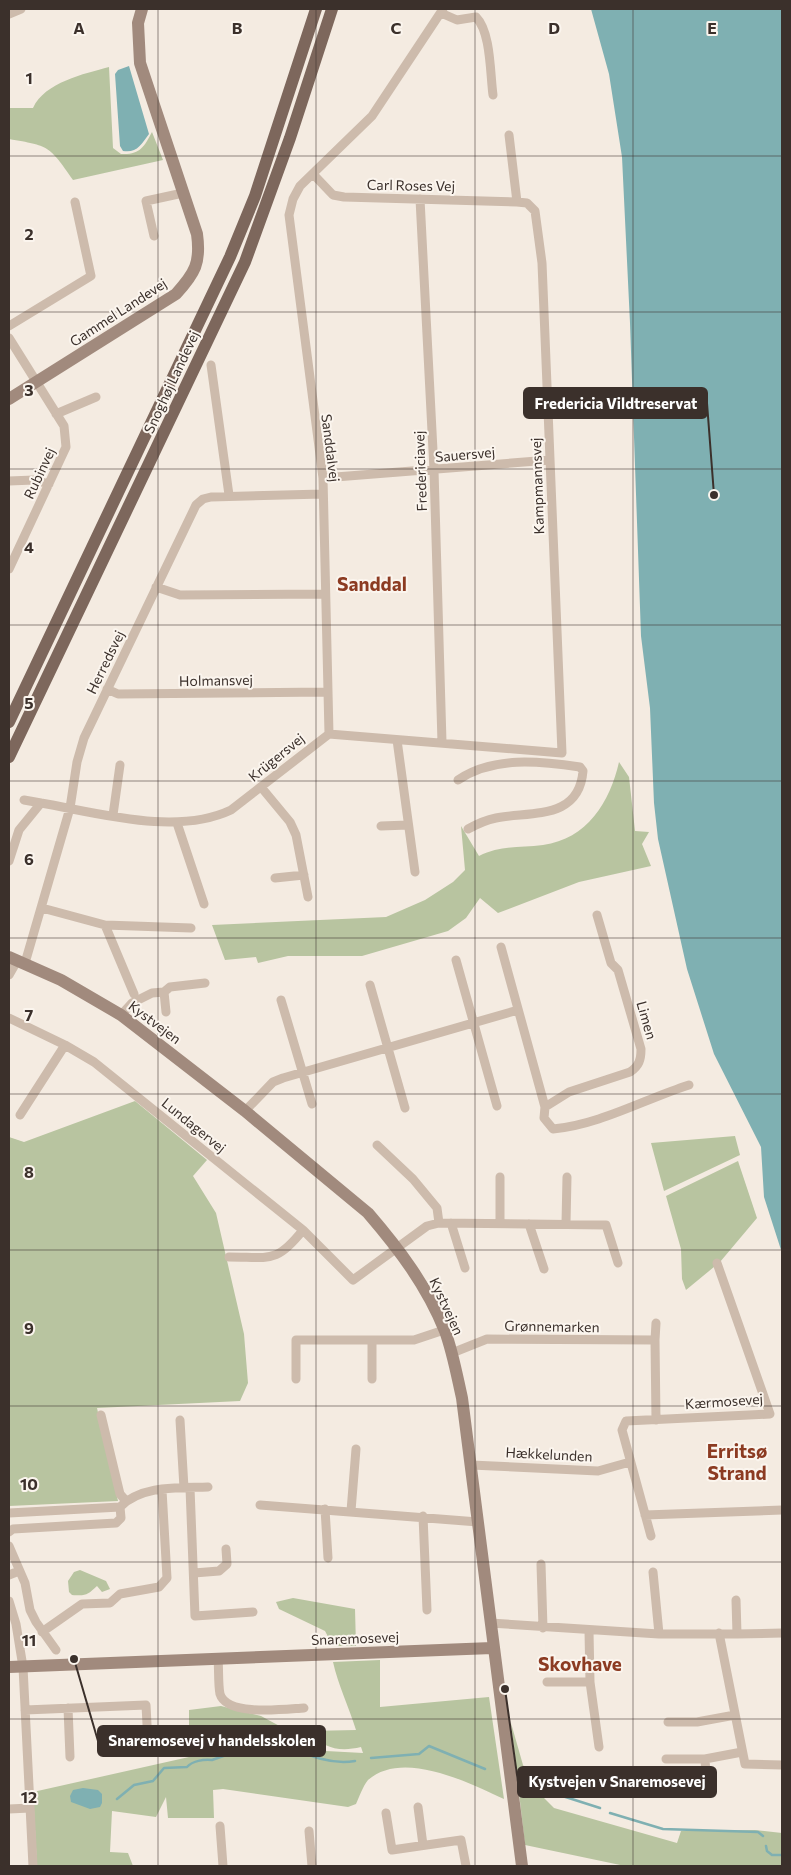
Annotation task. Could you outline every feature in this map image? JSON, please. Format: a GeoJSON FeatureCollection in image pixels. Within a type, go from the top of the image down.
{"type":"FeatureCollection","features":[{"type":"Feature","properties":{"kind":"main road","name":"Snoghøj Landevej"},"geometry":{"type":"LineString","coordinates":[[9,722],[230,257],[255,196],[316,9]]}},
{"type":"Feature","properties":{"kind":"main road","name":"Snoghøj Landevej"},"geometry":{"type":"LineString","coordinates":[[9,758],[245,262],[284,156],[332,9]]}},
{"type":"Feature","properties":{"kind":"street"},"geometry":{"type":"LineString","coordinates":[[9,14],[21,9]]}},
{"type":"Feature","properties":{"kind":"street","name":"Gammel Landevej"},"geometry":{"type":"LineString","coordinates":[[9,399],[176,294],[197,266],[199,250],[197,234],[140,63],[138,32],[142,9]]}},
{"type":"Feature","properties":{"kind":"street"},"geometry":{"type":"LineString","coordinates":[[442,11],[452,19],[476,16],[481,22],[486,35],[493,95]]}},
{"type":"Feature","properties":{"kind":"street","name":"Sanddalvej"},"geometry":{"type":"LineString","coordinates":[[329,734],[326,692],[323,478],[290,215],[293,200],[300,186],[372,116],[442,11]]}},
{"type":"Feature","properties":{"kind":"street"},"geometry":{"type":"LineString","coordinates":[[509,135],[516,202]]}},
{"type":"Feature","properties":{"kind":"street","name":"Carl Roses Vej"},"geometry":{"type":"LineString","coordinates":[[313,174],[333,195],[344,198],[516,202]]}},
{"type":"Feature","properties":{"kind":"street"},"geometry":{"type":"LineString","coordinates":[[154,236],[146,201],[183,193]]}},
{"type":"Feature","properties":{"kind":"street","name":"Fredericiavej"},"geometry":{"type":"LineString","coordinates":[[420,200],[434,470],[442,742]]}},
{"type":"Feature","properties":{"kind":"street"},"geometry":{"type":"LineString","coordinates":[[9,326],[91,276],[75,202]]}},
{"type":"Feature","properties":{"kind":"street","name":"Kampmannsvej"},"geometry":{"type":"LineString","coordinates":[[497,748],[562,753],[542,263],[535,211],[527,203],[516,202]]}},
{"type":"Feature","properties":{"kind":"street","name":"Rubinvej"},"geometry":{"type":"LineString","coordinates":[[9,338],[64,426],[66,447],[9,570]]}},
{"type":"Feature","properties":{"kind":"street"},"geometry":{"type":"LineString","coordinates":[[211,365],[229,495]]}},
{"type":"Feature","properties":{"kind":"street"},"geometry":{"type":"LineString","coordinates":[[56,414],[96,397]]}},
{"type":"Feature","properties":{"kind":"street","name":"Sauersvej"},"geometry":{"type":"LineString","coordinates":[[323,478],[550,460]]}},
{"type":"Feature","properties":{"kind":"street"},"geometry":{"type":"LineString","coordinates":[[9,481],[34,480],[48,484]]}},
{"type":"Feature","properties":{"kind":"street","name":"Herredsvej"},"geometry":{"type":"LineString","coordinates":[[9,975],[42,908],[70,808],[77,762],[84,738],[196,505],[203,499],[229,495],[323,494]]}},
{"type":"Feature","properties":{"kind":"street"},"geometry":{"type":"LineString","coordinates":[[156,587],[180,595],[325,594]]}},
{"type":"Feature","properties":{"kind":"street","name":"Holmansvej"},"geometry":{"type":"LineString","coordinates":[[107,689],[118,694],[326,692]]}},
{"type":"Feature","properties":{"kind":"street"},"geometry":{"type":"LineString","coordinates":[[329,734],[497,748],[499,762]]}},
{"type":"Feature","properties":{"kind":"street","name":"Krügersvej"},"geometry":{"type":"LineString","coordinates":[[24,800],[113,815],[178,822],[217,817],[231,810],[329,734]]}},
{"type":"Feature","properties":{"kind":"street"},"geometry":{"type":"LineString","coordinates":[[397,740],[415,872]]}},
{"type":"Feature","properties":{"kind":"street"},"geometry":{"type":"LineString","coordinates":[[458,780],[475,769],[499,762],[580,767],[583,771],[583,778],[573,796],[558,808],[532,815],[499,817],[483,821],[468,829]]}},
{"type":"Feature","properties":{"kind":"street"},"geometry":{"type":"LineString","coordinates":[[113,815],[120,766]]}},
{"type":"Feature","properties":{"kind":"street"},"geometry":{"type":"LineString","coordinates":[[261,787],[290,822],[296,836],[308,898]]}},
{"type":"Feature","properties":{"kind":"street"},"geometry":{"type":"LineString","coordinates":[[9,860],[19,830],[41,803]]}},
{"type":"Feature","properties":{"kind":"street"},"geometry":{"type":"LineString","coordinates":[[178,822],[204,904]]}},
{"type":"Feature","properties":{"kind":"street"},"geometry":{"type":"LineString","coordinates":[[381,826],[408,826]]}},
{"type":"Feature","properties":{"kind":"street"},"geometry":{"type":"LineString","coordinates":[[274,878],[304,875]]}},
{"type":"Feature","properties":{"kind":"street"},"geometry":{"type":"LineString","coordinates":[[42,908],[105,925],[192,928]]}},
{"type":"Feature","properties":{"kind":"street","name":"Limen"},"geometry":{"type":"LineString","coordinates":[[545,1107],[569,1092],[630,1072],[638,1067],[641,1058],[641,1049],[618,970],[611,963],[597,915]]}},
{"type":"Feature","properties":{"kind":"street"},"geometry":{"type":"LineString","coordinates":[[105,925],[134,994]]}},
{"type":"Feature","properties":{"kind":"street"},"geometry":{"type":"LineString","coordinates":[[501,947],[545,1107],[544,1118],[552,1129],[618,1113],[654,1096],[689,1085]]}},
{"type":"Feature","properties":{"kind":"street","name":"Kystvejen"},"geometry":{"type":"LineString","coordinates":[[17,960],[86,993],[122,1015],[245,1111],[368,1213],[398,1248],[420,1280],[444,1330],[452,1352],[462,1398],[492,1648],[522,1866]]}},
{"type":"Feature","properties":{"kind":"street"},"geometry":{"type":"LineString","coordinates":[[456,960],[497,1106]]}},
{"type":"Feature","properties":{"kind":"street"},"geometry":{"type":"LineString","coordinates":[[122,1015],[132,1003],[152,993],[164,992],[170,987],[205,983]]}},
{"type":"Feature","properties":{"kind":"street"},"geometry":{"type":"LineString","coordinates":[[370,985],[405,1108]]}},
{"type":"Feature","properties":{"kind":"street"},"geometry":{"type":"LineString","coordinates":[[164,992],[166,1012]]}},
{"type":"Feature","properties":{"kind":"street"},"geometry":{"type":"LineString","coordinates":[[281,1000],[312,1104]]}},
{"type":"Feature","properties":{"kind":"street"},"geometry":{"type":"LineString","coordinates":[[245,1111],[273,1082],[518,1010]]}},
{"type":"Feature","properties":{"kind":"street","name":"Lundagervej"},"geometry":{"type":"LineString","coordinates":[[9,1018],[65,1045],[94,1062],[303,1230],[353,1280],[398,1248]]}},
{"type":"Feature","properties":{"kind":"street"},"geometry":{"type":"LineString","coordinates":[[20,1115],[65,1045]]}},
{"type":"Feature","properties":{"kind":"street"},"geometry":{"type":"LineString","coordinates":[[377,1145],[413,1179],[437,1208],[439,1223]]}},
{"type":"Feature","properties":{"kind":"street"},"geometry":{"type":"LineString","coordinates":[[500,1177],[500,1223]]}},
{"type":"Feature","properties":{"kind":"street"},"geometry":{"type":"LineString","coordinates":[[566,1224],[567,1177]]}},
{"type":"Feature","properties":{"kind":"street"},"geometry":{"type":"LineString","coordinates":[[398,1248],[427,1226],[439,1223],[606,1225],[618,1263]]}},
{"type":"Feature","properties":{"kind":"street"},"geometry":{"type":"LineString","coordinates":[[451,1223],[465,1268]]}},
{"type":"Feature","properties":{"kind":"street"},"geometry":{"type":"LineString","coordinates":[[529,1224],[544,1269]]}},
{"type":"Feature","properties":{"kind":"street"},"geometry":{"type":"LineString","coordinates":[[229,1257],[269,1257],[278,1254],[286,1250],[303,1230]]}},
{"type":"Feature","properties":{"kind":"street","name":"Kærmosevej"},"geometry":{"type":"LineString","coordinates":[[630,1462],[622,1430],[623,1424],[626,1421],[770,1414],[718,1263]]}},
{"type":"Feature","properties":{"kind":"street"},"geometry":{"type":"LineString","coordinates":[[656,1323],[656,1420]]}},
{"type":"Feature","properties":{"kind":"street"},"geometry":{"type":"LineString","coordinates":[[296,1380],[296,1340],[414,1340],[444,1330]]}},
{"type":"Feature","properties":{"kind":"street","name":"Grønnemarken"},"geometry":{"type":"LineString","coordinates":[[452,1352],[487,1339],[655,1340]]}},
{"type":"Feature","properties":{"kind":"street"},"geometry":{"type":"LineString","coordinates":[[372,1341],[372,1379]]}},
{"type":"Feature","properties":{"kind":"street"},"geometry":{"type":"LineString","coordinates":[[9,1532],[13,1529],[116,1523],[121,1518],[123,1504],[101,1414]]}},
{"type":"Feature","properties":{"kind":"street"},"geometry":{"type":"LineString","coordinates":[[180,1420],[194,1573],[195,1616],[253,1612]]}},
{"type":"Feature","properties":{"kind":"street"},"geometry":{"type":"LineString","coordinates":[[351,1511],[356,1449]]}},
{"type":"Feature","properties":{"kind":"street"},"geometry":{"type":"LineString","coordinates":[[630,1462],[651,1536]]}},
{"type":"Feature","properties":{"kind":"street","name":"Hækkelunden"},"geometry":{"type":"LineString","coordinates":[[471,1465],[598,1471],[630,1462]]}},
{"type":"Feature","properties":{"kind":"street"},"geometry":{"type":"LineString","coordinates":[[9,1513],[123,1504],[146,1491],[208,1487]]}},
{"type":"Feature","properties":{"kind":"street"},"geometry":{"type":"LineString","coordinates":[[42,1632],[82,1604],[110,1603],[120,1594],[159,1587],[164,1584],[168,1578],[162,1490]]}},
{"type":"Feature","properties":{"kind":"street"},"geometry":{"type":"LineString","coordinates":[[260,1505],[423,1516],[478,1522]]}},
{"type":"Feature","properties":{"kind":"street"},"geometry":{"type":"LineString","coordinates":[[325,1509],[328,1558]]}},
{"type":"Feature","properties":{"kind":"street"},"geometry":{"type":"LineString","coordinates":[[645,1515],[782,1510]]}},
{"type":"Feature","properties":{"kind":"street"},"geometry":{"type":"LineString","coordinates":[[423,1516],[427,1610]]}},
{"type":"Feature","properties":{"kind":"street"},"geometry":{"type":"LineString","coordinates":[[9,1546],[25,1583],[30,1610],[42,1632],[56,1650]]}},
{"type":"Feature","properties":{"kind":"street"},"geometry":{"type":"LineString","coordinates":[[194,1573],[219,1571],[227,1564],[226,1549]]}},
{"type":"Feature","properties":{"kind":"street"},"geometry":{"type":"LineString","coordinates":[[541,1564],[543,1628]]}},
{"type":"Feature","properties":{"kind":"street"},"geometry":{"type":"LineString","coordinates":[[9,1575],[19,1571]]}},
{"type":"Feature","properties":{"kind":"street"},"geometry":{"type":"LineString","coordinates":[[653,1572],[659,1634]]}},
{"type":"Feature","properties":{"kind":"street"},"geometry":{"type":"LineString","coordinates":[[736,1600],[737,1634]]}},
{"type":"Feature","properties":{"kind":"street"},"geometry":{"type":"LineString","coordinates":[[9,1601],[16,1624],[23,1667],[33,1866]]}},
{"type":"Feature","properties":{"kind":"street"},"geometry":{"type":"LineString","coordinates":[[490,1623],[589,1631],[659,1634],[782,1633]]}},
{"type":"Feature","properties":{"kind":"street"},"geometry":{"type":"LineString","coordinates":[[589,1631],[590,1682],[599,1748]]}},
{"type":"Feature","properties":{"kind":"street"},"geometry":{"type":"LineString","coordinates":[[719,1633],[745,1764],[782,1765]]}},
{"type":"Feature","properties":{"kind":"street","name":"Snaremosevej"},"geometry":{"type":"LineString","coordinates":[[9,1667],[492,1648]]}},
{"type":"Feature","properties":{"kind":"street"},"geometry":{"type":"LineString","coordinates":[[218,1659],[220,1695],[228,1704],[257,1710],[304,1708]]}},
{"type":"Feature","properties":{"kind":"street"},"geometry":{"type":"LineString","coordinates":[[547,1682],[590,1682]]}},
{"type":"Feature","properties":{"kind":"street"},"geometry":{"type":"LineString","coordinates":[[25,1710],[146,1705],[148,1744]]}},
{"type":"Feature","properties":{"kind":"street"},"geometry":{"type":"LineString","coordinates":[[68,1708],[70,1757]]}},
{"type":"Feature","properties":{"kind":"street"},"geometry":{"type":"LineString","coordinates":[[668,1722],[698,1722],[735,1715]]}},
{"type":"Feature","properties":{"kind":"street"},"geometry":{"type":"LineString","coordinates":[[666,1759],[705,1759],[742,1752]]}},
{"type":"Feature","properties":{"kind":"street"},"geometry":{"type":"LineString","coordinates":[[705,1759],[707,1792]]}},
{"type":"Feature","properties":{"kind":"street"},"geometry":{"type":"LineString","coordinates":[[418,1807],[423,1845]]}},
{"type":"Feature","properties":{"kind":"street"},"geometry":{"type":"LineString","coordinates":[[9,1809],[30,1808]]}},
{"type":"Feature","properties":{"kind":"street"},"geometry":{"type":"LineString","coordinates":[[386,1813],[392,1850],[461,1840],[466,1866]]}},
{"type":"Feature","properties":{"kind":"street"},"geometry":{"type":"LineString","coordinates":[[220,1826],[223,1866]]}},
{"type":"Feature","properties":{"kind":"street"},"geometry":{"type":"LineString","coordinates":[[309,1831],[312,1866]]}},
{"type":"Feature","properties":{"kind":"green space"},"geometry":{"type":"Polygon","coordinates":[[[109,67],[113,148],[121,154],[133,153],[144,146],[152,132],[163,160],[73,180],[53,153],[47,149],[33,143],[9,139],[9,108],[33,108],[46,92],[56,85],[77,76],[109,67]]]}},
{"type":"Feature","properties":{"kind":"green space"},"geometry":{"type":"Polygon","coordinates":[[[619,762],[629,777],[635,831],[649,832],[642,844],[651,866],[579,882],[498,913],[480,898],[466,918],[448,931],[362,956],[288,956],[258,963],[256,957],[225,960],[212,925],[386,917],[425,900],[453,882],[465,870],[461,826],[479,856],[503,848],[543,845],[572,835],[584,827],[603,804],[610,791],[619,762]]]}},
{"type":"Feature","properties":{"kind":"green space"},"geometry":{"type":"Polygon","coordinates":[[[135,1101],[207,1160],[193,1176],[216,1213],[244,1334],[248,1383],[240,1401],[97,1408],[118,1501],[9,1506],[9,1137],[24,1142],[135,1101]]]}},
{"type":"Feature","properties":{"kind":"green space"},"geometry":{"type":"Polygon","coordinates":[[[735,1136],[740,1155],[664,1191],[651,1143],[735,1136]]]}},
{"type":"Feature","properties":{"kind":"green space"},"geometry":{"type":"Polygon","coordinates":[[[738,1161],[757,1218],[720,1262],[686,1290],[682,1279],[681,1249],[666,1196],[738,1161]]]}},
{"type":"Feature","properties":{"kind":"green space"},"geometry":{"type":"Polygon","coordinates":[[[80,1570],[106,1581],[110,1589],[102,1592],[97,1586],[86,1594],[72,1595],[69,1592],[68,1581],[74,1572],[80,1570]]]}},
{"type":"Feature","properties":{"kind":"green space"},"geometry":{"type":"Polygon","coordinates":[[[293,1598],[355,1609],[356,1646],[333,1646],[325,1631],[279,1609],[276,1602],[293,1598]]]}},
{"type":"Feature","properties":{"kind":"green space"},"geometry":{"type":"Polygon","coordinates":[[[380,1660],[380,1707],[489,1697],[504,1799],[455,1778],[417,1768],[399,1768],[382,1771],[368,1780],[356,1804],[348,1807],[223,1789],[213,1790],[214,1818],[168,1818],[166,1797],[156,1817],[112,1811],[110,1852],[128,1853],[133,1866],[37,1866],[33,1792],[189,1757],[189,1710],[221,1706],[261,1716],[326,1751],[363,1753],[361,1747],[332,1748],[320,1742],[309,1731],[356,1730],[333,1662],[380,1660]]]}},
{"type":"Feature","properties":{"kind":"green space"},"geometry":{"type":"Polygon","coordinates":[[[511,1723],[523,1765],[538,1792],[554,1808],[677,1843],[681,1831],[755,1830],[782,1833],[782,1866],[625,1866],[525,1845],[511,1723]]]}},
{"type":"Feature","properties":{"kind":"water"},"geometry":{"type":"Polygon","coordinates":[[[591,9],[782,9],[782,1253],[764,1197],[761,1147],[714,1054],[687,969],[658,839],[654,803],[650,708],[641,636],[622,157],[609,74],[591,9]]]}},
{"type":"Feature","properties":{"kind":"water"},"geometry":{"type":"Polygon","coordinates":[[[129,66],[149,134],[144,142],[132,151],[123,151],[120,146],[115,74],[118,70],[129,66]]]}},
{"type":"Feature","properties":{"kind":"water"},"geometry":{"type":"Polygon","coordinates":[[[83,1788],[98,1790],[102,1794],[100,1807],[90,1809],[71,1802],[70,1796],[73,1790],[83,1788]]]}},
{"type":"Feature","properties":{"kind":"waterway"},"geometry":{"type":"LineString","coordinates":[[117,1799],[134,1785],[153,1781],[164,1768],[187,1767],[195,1762],[212,1760],[267,1741],[283,1744],[310,1756],[327,1760],[336,1762],[355,1761]]}},
{"type":"Feature","properties":{"kind":"waterway"},"geometry":{"type":"LineString","coordinates":[[371,1758],[419,1754],[429,1746],[485,1769]]}},
{"type":"Feature","properties":{"kind":"waterway"},"geometry":{"type":"LineString","coordinates":[[530,1791],[539,1792]]}},
{"type":"Feature","properties":{"kind":"waterway"},"geometry":{"type":"LineString","coordinates":[[553,1793],[600,1808]]}},
{"type":"Feature","properties":{"kind":"waterway"},"geometry":{"type":"LineString","coordinates":[[610,1813],[663,1829],[758,1832],[763,1836]]}},
{"type":"Feature","properties":{"kind":"waterway"},"geometry":{"type":"LineString","coordinates":[[766,1846],[767,1851],[772,1855],[782,1855]]}},
{"type":"Feature","properties":{"kind":"place","name":"Fredericia Vildtreservat"},"geometry":{"type":"Point","coordinates":[714,495]}},
{"type":"Feature","properties":{"kind":"place","name":"Snaremosevej v handelsskolen"},"geometry":{"type":"Point","coordinates":[74,1659]}},
{"type":"Feature","properties":{"kind":"place","name":"Kystvejen v Snaremosevej"},"geometry":{"type":"Point","coordinates":[505,1689]}},
{"type":"Feature","properties":{"kind":"district","name":"Sanddal"},"geometry":{"type":"Point","coordinates":[372,583]}},
{"type":"Feature","properties":{"kind":"district","name":"Erritsø Strand"},"geometry":{"type":"Point","coordinates":[737,1461]}},
{"type":"Feature","properties":{"kind":"district","name":"Skovhave"},"geometry":{"type":"Point","coordinates":[580,1663]}}]}
